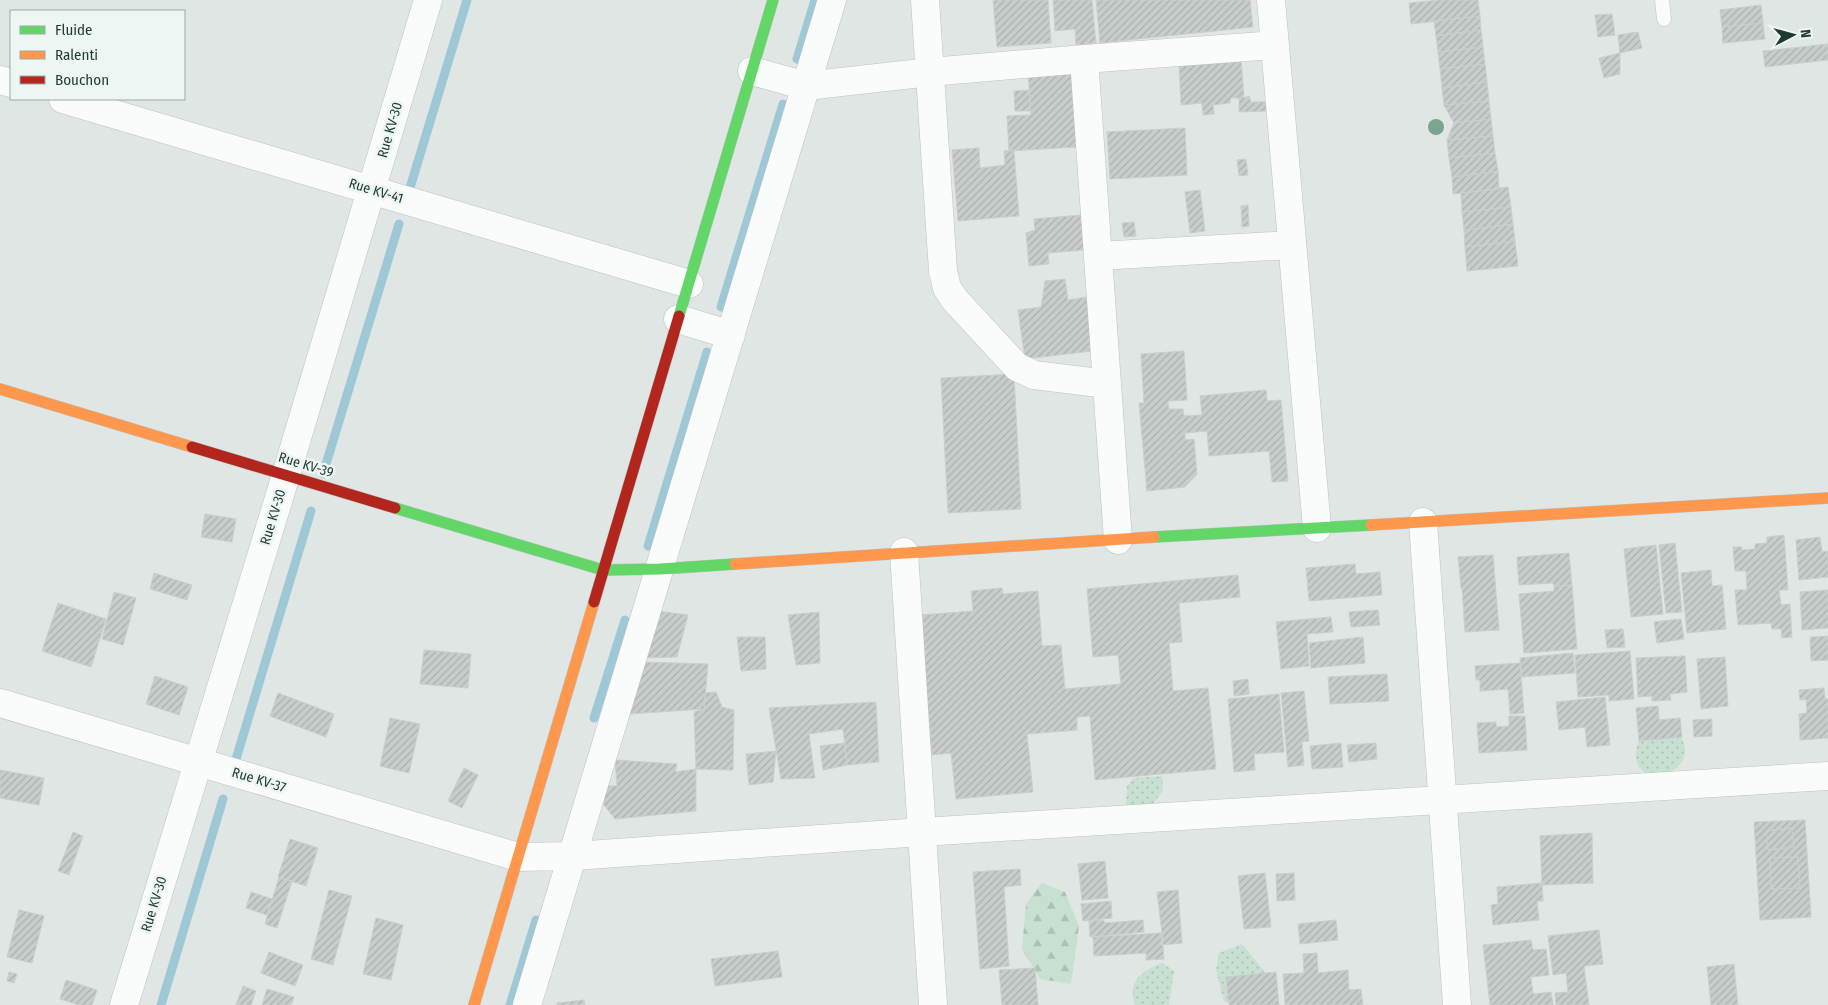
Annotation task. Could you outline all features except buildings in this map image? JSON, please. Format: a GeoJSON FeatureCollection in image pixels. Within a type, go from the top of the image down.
{"type":"FeatureCollection","features":[{"type":"Feature","properties":{"kind":"street","name":"Rue KV-30"},"geometry":{"type":"LineString","coordinates":[[124,1005],[286,475],[428,0]]}},
{"type":"Feature","properties":{"kind":"street"},"geometry":{"type":"LineString","coordinates":[[474,1005],[772,0]]}},
{"type":"Feature","properties":{"kind":"street"},"geometry":{"type":"LineString","coordinates":[[528,1005],[832,0]]}},
{"type":"Feature","properties":{"kind":"street"},"geometry":{"type":"LineString","coordinates":[[925,0],[943,271],[947,288],[961,307],[1017,367],[1034,374],[1107,384]]}},
{"type":"Feature","properties":{"kind":"street"},"geometry":{"type":"LineString","coordinates":[[1270,0],[1317,528]]}},
{"type":"Feature","properties":{"kind":"street"},"geometry":{"type":"LineString","coordinates":[[752,71],[806,86],[930,72],[1275,45]]}},
{"type":"Feature","properties":{"kind":"street"},"geometry":{"type":"LineString","coordinates":[[1084,59],[1118,540]]}},
{"type":"Feature","properties":{"kind":"street","name":"Rue KV-41"},"geometry":{"type":"LineString","coordinates":[[66,100],[688,284]]}},
{"type":"Feature","properties":{"kind":"street"},"geometry":{"type":"LineString","coordinates":[[1098,256],[1291,245]]}},
{"type":"Feature","properties":{"kind":"street"},"geometry":{"type":"LineString","coordinates":[[678,319],[730,335]]}},
{"type":"Feature","properties":{"kind":"street","name":"Rue KV-39"},"geometry":{"type":"LineString","coordinates":[[0,389],[604,570],[660,569],[904,552],[1828,498]]}},
{"type":"Feature","properties":{"kind":"street"},"geometry":{"type":"LineString","coordinates":[[1423,522],[1457,1005]]}},
{"type":"Feature","properties":{"kind":"street"},"geometry":{"type":"LineString","coordinates":[[904,552],[934,1005]]}},
{"type":"Feature","properties":{"kind":"street","name":"Rue KV-37"},"geometry":{"type":"LineString","coordinates":[[0,703],[518,857],[573,856],[922,832],[1828,776]]}},
{"type":"Feature","properties":{"kind":"lane"},"geometry":{"type":"LineString","coordinates":[[1662,0],[1664,19]]}},
{"type":"Feature","properties":{"kind":"green space"},"geometry":{"type":"Polygon","coordinates":[[[1664,726],[1682,737],[1685,748],[1683,758],[1678,766],[1670,772],[1652,775],[1644,772],[1638,765],[1636,754],[1639,738],[1664,726]]]}},
{"type":"Feature","properties":{"kind":"green space"},"geometry":{"type":"Polygon","coordinates":[[[1162,776],[1163,790],[1151,807],[1126,805],[1127,786],[1134,778],[1162,776]]]}},
{"type":"Feature","properties":{"kind":"green space"},"geometry":{"type":"Polygon","coordinates":[[[1042,883],[1065,892],[1079,926],[1071,984],[1040,979],[1022,949],[1026,904],[1042,883]]]}},
{"type":"Feature","properties":{"kind":"green space"},"geometry":{"type":"Polygon","coordinates":[[[1242,944],[1266,973],[1251,1003],[1224,1002],[1216,970],[1219,953],[1242,944]]]}},
{"type":"Feature","properties":{"kind":"green space"},"geometry":{"type":"Polygon","coordinates":[[[1162,963],[1174,971],[1169,1005],[1135,1005],[1133,989],[1138,978],[1143,973],[1162,963]]]}},
{"type":"Feature","properties":{"kind":"waterway"},"geometry":{"type":"LineString","coordinates":[[409,191],[467,0]]}},
{"type":"Feature","properties":{"kind":"waterway"},"geometry":{"type":"LineString","coordinates":[[797,59],[815,0]]}},
{"type":"Feature","properties":{"kind":"waterway"},"geometry":{"type":"LineString","coordinates":[[721,307],[783,104]]}},
{"type":"Feature","properties":{"kind":"waterway"},"geometry":{"type":"LineString","coordinates":[[323,474],[399,224]]}},
{"type":"Feature","properties":{"kind":"waterway"},"geometry":{"type":"LineString","coordinates":[[648,546],[707,352]]}},
{"type":"Feature","properties":{"kind":"waterway"},"geometry":{"type":"LineString","coordinates":[[236,759],[311,511]]}},
{"type":"Feature","properties":{"kind":"waterway"},"geometry":{"type":"LineString","coordinates":[[594,718],[625,620]]}},
{"type":"Feature","properties":{"kind":"waterway"},"geometry":{"type":"LineString","coordinates":[[161,1005],[223,799]]}},
{"type":"Feature","properties":{"kind":"waterway"},"geometry":{"type":"LineString","coordinates":[[510,1005],[536,920]]}},
{"type":"Feature","properties":{"kind":"traffic: fast"},"geometry":{"type":"LineString","coordinates":[[679,316],[773,0]]}},
{"type":"Feature","properties":{"kind":"traffic: fast"},"geometry":{"type":"LineString","coordinates":[[395,508],[603,570],[660,569],[735,564]]}},
{"type":"Feature","properties":{"kind":"traffic: fast"},"geometry":{"type":"LineString","coordinates":[[1154,537],[1371,525]]}},
{"type":"Feature","properties":{"kind":"traffic: slow"},"geometry":{"type":"LineString","coordinates":[[0,389],[192,447]]}},
{"type":"Feature","properties":{"kind":"traffic: slow"},"geometry":{"type":"LineString","coordinates":[[1371,525],[1828,498]]}},
{"type":"Feature","properties":{"kind":"traffic: slow"},"geometry":{"type":"LineString","coordinates":[[735,564],[1154,537]]}},
{"type":"Feature","properties":{"kind":"traffic: slow"},"geometry":{"type":"LineString","coordinates":[[474,1005],[594,602]]}},
{"type":"Feature","properties":{"kind":"traffic: jam"},"geometry":{"type":"LineString","coordinates":[[594,602],[679,316]]}},
{"type":"Feature","properties":{"kind":"traffic: jam"},"geometry":{"type":"LineString","coordinates":[[192,447],[395,508]]}}]}
